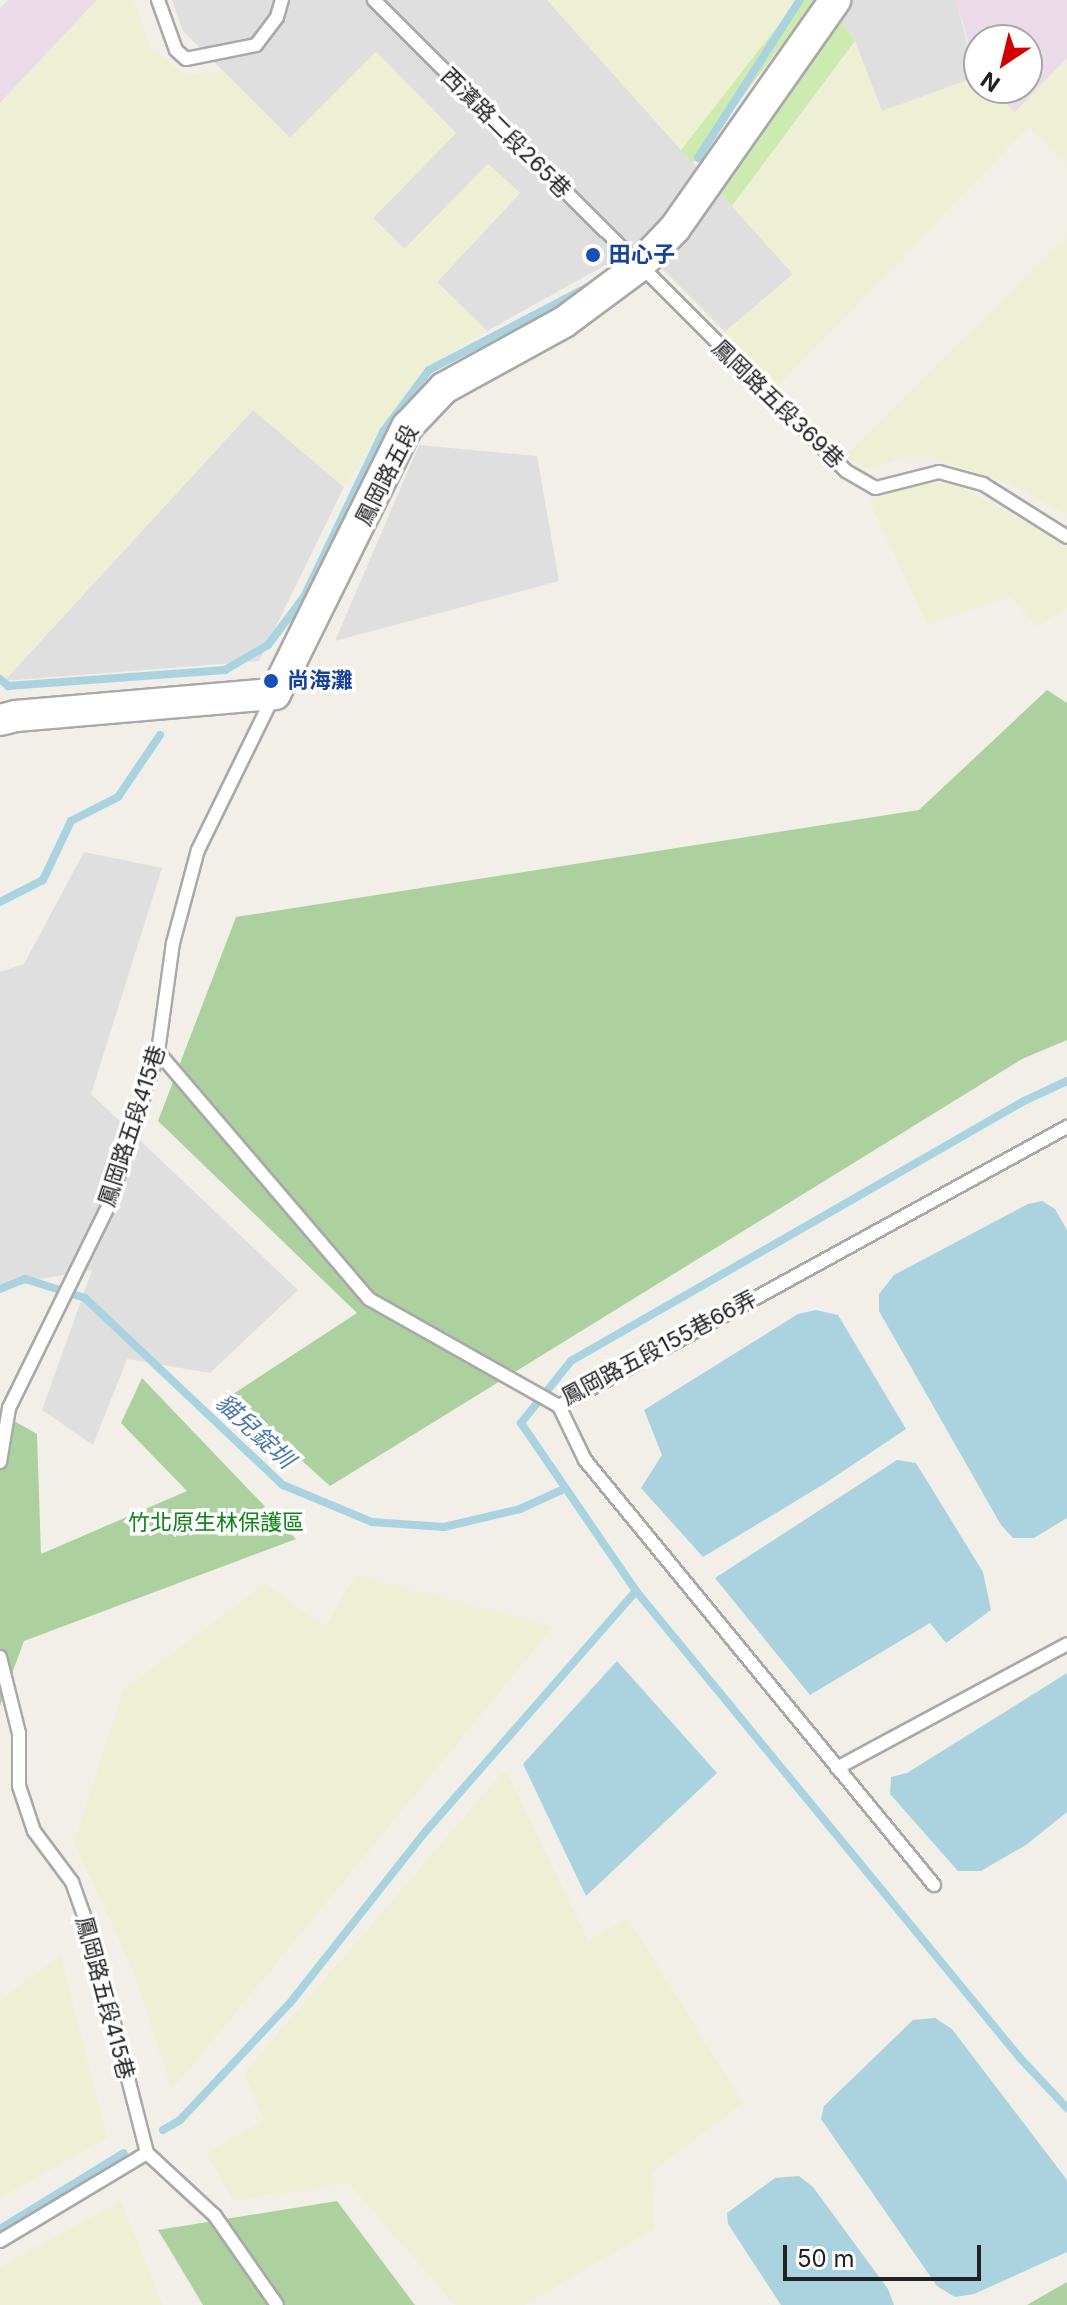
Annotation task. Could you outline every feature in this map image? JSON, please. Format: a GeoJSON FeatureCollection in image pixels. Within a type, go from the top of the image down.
{"type":"FeatureCollection","features":[{"type":"Feature","properties":{"kind":"street","name":"鳳岡路五段"},"geometry":{"type":"LineString","coordinates":[[275,694],[407,427],[444,388],[564,322],[638,267],[675,228],[835,0]]}},
{"type":"Feature","properties":{"kind":"street"},"geometry":{"type":"LineString","coordinates":[[5,712],[275,694]]}},
{"type":"Feature","properties":{"kind":"lane"},"geometry":{"type":"LineString","coordinates":[[158,0],[176,50],[186,59],[256,45],[277,17],[282,0]]}},
{"type":"Feature","properties":{"kind":"lane","name":"西濱路二段265巷"},"geometry":{"type":"LineString","coordinates":[[374,0],[638,267]]}},
{"type":"Feature","properties":{"kind":"lane","name":"鳳岡路五段369巷"},"geometry":{"type":"LineString","coordinates":[[638,267],[846,471],[876,488],[939,472],[983,484],[1067,537]]}},
{"type":"Feature","properties":{"kind":"lane","name":"鳳岡路五段415巷"},"geometry":{"type":"LineString","coordinates":[[0,1462],[4,1409],[108,1207],[158,1052],[173,943],[198,850],[275,694]]}},
{"type":"Feature","properties":{"kind":"lane","name":"鳳岡路五段155巷66弄"},"geometry":{"type":"LineString","coordinates":[[158,1052],[369,1299],[559,1406],[1067,1127]]}},
{"type":"Feature","properties":{"kind":"lane"},"geometry":{"type":"LineString","coordinates":[[559,1406],[585,1460],[934,1885]]}},
{"type":"Feature","properties":{"kind":"lane"},"geometry":{"type":"LineString","coordinates":[[837,1768],[1067,1644]]}},
{"type":"Feature","properties":{"kind":"lane","name":"鳳岡路五段415巷"},"geometry":{"type":"LineString","coordinates":[[0,1657],[19,1733],[19,1786],[34,1831],[72,1882],[93,1941],[147,2153]]}},
{"type":"Feature","properties":{"kind":"lane"},"geometry":{"type":"LineString","coordinates":[[0,2241],[147,2153],[215,2216],[277,2305]]}},
{"type":"Feature","properties":{"kind":"shaded area"},"geometry":{"type":"Polygon","coordinates":[[[8,0],[97,0],[0,103],[0,8],[8,0]]]}},
{"type":"Feature","properties":{"kind":"shaded area"},"geometry":{"type":"Polygon","coordinates":[[[172,0],[547,0],[793,274],[725,332],[640,246],[487,331],[437,282],[520,193],[488,164],[405,249],[373,218],[456,133],[376,52],[290,138],[183,31],[172,0]]]}},
{"type":"Feature","properties":{"kind":"shaded area"},"geometry":{"type":"Polygon","coordinates":[[[846,0],[956,0],[963,27],[963,82],[881,112],[855,41],[836,14],[846,0]]]}},
{"type":"Feature","properties":{"kind":"shaded area"},"geometry":{"type":"Polygon","coordinates":[[[956,0],[1067,0],[1067,58],[1043,83],[1043,24],[963,24],[956,0]]]}},
{"type":"Feature","properties":{"kind":"shaded area"},"geometry":{"type":"Polygon","coordinates":[[[1006,104],[1023,104],[1015,112],[1006,104]]]}},
{"type":"Feature","properties":{"kind":"shaded area"},"geometry":{"type":"Polygon","coordinates":[[[253,410],[344,487],[259,661],[4,681],[253,410]]]}},
{"type":"Feature","properties":{"kind":"shaded area"},"geometry":{"type":"Polygon","coordinates":[[[419,445],[537,456],[559,581],[335,641],[419,445]]]}},
{"type":"Feature","properties":{"kind":"shaded area"},"geometry":{"type":"Polygon","coordinates":[[[84,852],[162,868],[91,1094],[298,1290],[210,1373],[127,1359],[93,1445],[42,1410],[92,1270],[0,1286],[0,972],[24,964],[84,852]]]}},
{"type":"Feature","properties":{"kind":"green space"},"geometry":{"type":"Polygon","coordinates":[[[97,0],[134,0],[151,48],[187,76],[223,71],[290,138],[376,52],[456,133],[373,218],[404,249],[488,164],[520,193],[437,282],[487,331],[425,369],[344,487],[253,410],[4,681],[0,677],[0,103],[97,0]]]}},
{"type":"Feature","properties":{"kind":"green space"},"geometry":{"type":"Polygon","coordinates":[[[547,0],[798,0],[681,150],[547,0]]]}},
{"type":"Feature","properties":{"kind":"green space"},"geometry":{"type":"Polygon","coordinates":[[[798,0],[815,0],[693,163],[681,150],[798,0]]]}},
{"type":"Feature","properties":{"kind":"green space"},"geometry":{"type":"Polygon","coordinates":[[[836,14],[855,41],[732,206],[714,186],[836,14]]]}},
{"type":"Feature","properties":{"kind":"green space"},"geometry":{"type":"Polygon","coordinates":[[[855,41],[882,111],[963,82],[963,104],[1006,104],[1015,112],[1023,104],[1043,104],[1043,83],[1067,58],[1067,163],[1029,127],[779,385],[725,332],[793,274],[732,206],[855,41]]]}},
{"type":"Feature","properties":{"kind":"green space"},"geometry":{"type":"Polygon","coordinates":[[[1067,237],[1067,515],[1012,485],[930,457],[900,459],[871,469],[844,457],[1067,237]]]}},
{"type":"Feature","properties":{"kind":"green space"},"geometry":{"type":"Polygon","coordinates":[[[922,483],[957,484],[1067,546],[1067,608],[1036,627],[1011,596],[927,624],[869,501],[922,483]]]}},
{"type":"Feature","properties":{"kind":"green space"},"geometry":{"type":"Polygon","coordinates":[[[1047,690],[1067,703],[1067,1040],[1022,1059],[330,1486],[230,1396],[357,1313],[158,1121],[236,917],[919,810],[1047,690]]]}},
{"type":"Feature","properties":{"kind":"green space","name":"竹北原生林保護區"},"geometry":{"type":"Polygon","coordinates":[[[142,1378],[296,1539],[24,1641],[0,1706],[0,1413],[37,1434],[41,1554],[187,1491],[121,1423],[142,1378]]]}},
{"type":"Feature","properties":{"kind":"green space"},"geometry":{"type":"Polygon","coordinates":[[[355,1575],[554,1626],[172,2090],[131,1966],[74,1842],[123,1690],[265,1584],[326,1626],[355,1575]]]}},
{"type":"Feature","properties":{"kind":"green space"},"geometry":{"type":"Polygon","coordinates":[[[505,1769],[588,1940],[628,1918],[743,2103],[652,2172],[654,2229],[525,2305],[455,2305],[349,2184],[233,2200],[206,2153],[264,2120],[244,2073],[505,1769]]]}},
{"type":"Feature","properties":{"kind":"green space"},"geometry":{"type":"Polygon","coordinates":[[[61,1955],[107,2138],[0,2198],[0,2000],[61,1955]]]}},
{"type":"Feature","properties":{"kind":"green space"},"geometry":{"type":"Polygon","coordinates":[[[121,2201],[163,2305],[0,2305],[0,2267],[121,2201]]]}},
{"type":"Feature","properties":{"kind":"green space"},"geometry":{"type":"Polygon","coordinates":[[[337,2201],[415,2305],[203,2305],[158,2230],[337,2201]]]}},
{"type":"Feature","properties":{"kind":"green space"},"geometry":{"type":"Polygon","coordinates":[[[1067,2282],[1067,2305],[1027,2305],[1067,2282]]]}},
{"type":"Feature","properties":{"kind":"water"},"geometry":{"type":"Polygon","coordinates":[[[1042,1201],[1055,1209],[1067,1230],[1067,1518],[1034,1538],[1013,1538],[1001,1525],[879,1311],[879,1294],[894,1275],[1028,1204],[1042,1201]]]}},
{"type":"Feature","properties":{"kind":"water"},"geometry":{"type":"Polygon","coordinates":[[[816,1310],[838,1315],[906,1429],[824,1484],[703,1557],[641,1488],[662,1455],[644,1410],[798,1314],[816,1310]]]}},
{"type":"Feature","properties":{"kind":"water"},"geometry":{"type":"Polygon","coordinates":[[[897,1460],[916,1463],[983,1572],[991,1610],[946,1643],[930,1623],[810,1695],[715,1578],[897,1460]]]}},
{"type":"Feature","properties":{"kind":"water"},"geometry":{"type":"Polygon","coordinates":[[[617,1661],[717,1773],[586,1896],[523,1764],[617,1661]]]}},
{"type":"Feature","properties":{"kind":"water"},"geometry":{"type":"Polygon","coordinates":[[[1067,1673],[1067,1812],[1026,1845],[981,1871],[958,1871],[890,1794],[891,1777],[907,1773],[1067,1673]]]}},
{"type":"Feature","properties":{"kind":"water"},"geometry":{"type":"Polygon","coordinates":[[[935,2018],[952,2029],[1067,2180],[1067,2252],[974,2294],[955,2297],[937,2286],[821,2119],[824,2106],[913,2020],[935,2018]]]}},
{"type":"Feature","properties":{"kind":"water"},"geometry":{"type":"Polygon","coordinates":[[[799,2176],[813,2187],[888,2289],[894,2305],[781,2305],[728,2224],[727,2213],[775,2178],[799,2176]]]}},
{"type":"Feature","properties":{"kind":"waterway"},"geometry":{"type":"LineString","coordinates":[[698,158],[800,0]]}},
{"type":"Feature","properties":{"kind":"waterway"},"geometry":{"type":"LineString","coordinates":[[0,679],[8,686],[225,670],[268,645],[304,597],[383,432],[429,370],[588,287]]}},
{"type":"Feature","properties":{"kind":"waterway"},"geometry":{"type":"LineString","coordinates":[[0,902],[43,880],[71,821],[118,797],[160,735]]}},
{"type":"Feature","properties":{"kind":"waterway"},"geometry":{"type":"LineString","coordinates":[[1067,1081],[1024,1101],[571,1361],[521,1423],[636,1591],[1020,2058],[1067,2108]]}},
{"type":"Feature","properties":{"kind":"waterway","name":"貓兒錠圳"},"geometry":{"type":"LineString","coordinates":[[0,1289],[25,1279],[85,1298],[283,1485],[372,1522],[444,1527],[520,1509],[564,1489]]}},
{"type":"Feature","properties":{"kind":"waterway"},"geometry":{"type":"LineString","coordinates":[[163,2130],[180,2120],[290,2003],[426,1831],[636,1591]]}},
{"type":"Feature","properties":{"kind":"waterway"},"geometry":{"type":"LineString","coordinates":[[0,2229],[124,2153]]}},
{"type":"Feature","properties":{"kind":"place","name":"田心子"},"geometry":{"type":"Point","coordinates":[593,255]}},
{"type":"Feature","properties":{"kind":"place","name":"尚海灘"},"geometry":{"type":"Point","coordinates":[271,681]}}]}
